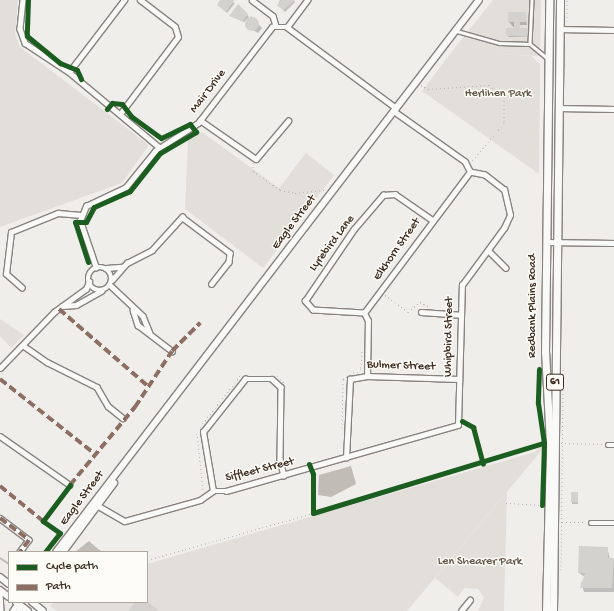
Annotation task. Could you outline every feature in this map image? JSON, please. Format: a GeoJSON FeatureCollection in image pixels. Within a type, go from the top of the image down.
{"type":"FeatureCollection","features":[{"type":"Feature","properties":{"kind":"main road","name":"Redbank Plains Road"},"geometry":{"type":"LineString","coordinates":[[546,611],[550,443],[545,364],[549,0]]}},
{"type":"Feature","properties":{"kind":"main road","name":"Redbank Plains Road"},"geometry":{"type":"LineString","coordinates":[[553,611],[558,522],[560,443],[556,242],[560,0]]}},
{"type":"Feature","properties":{"kind":"street"},"geometry":{"type":"LineString","coordinates":[[23,0],[20,29],[23,40],[69,72],[159,147]]}},
{"type":"Feature","properties":{"kind":"street"},"geometry":{"type":"LineString","coordinates":[[69,72],[124,0]]}},
{"type":"Feature","properties":{"kind":"street"},"geometry":{"type":"LineString","coordinates":[[120,114],[178,36],[175,27],[140,0]]}},
{"type":"Feature","properties":{"kind":"street"},"geometry":{"type":"LineString","coordinates":[[252,0],[273,16],[276,26],[287,27],[394,110],[465,162],[470,172]]}},
{"type":"Feature","properties":{"kind":"street"},"geometry":{"type":"LineString","coordinates":[[287,27],[308,0]]}},
{"type":"Feature","properties":{"kind":"street","name":"Eagle Street"},"geometry":{"type":"LineString","coordinates":[[64,551],[128,460],[479,0]]}},
{"type":"Feature","properties":{"kind":"street","name":"Mair Drive"},"geometry":{"type":"LineString","coordinates":[[81,215],[90,203],[126,187],[159,147],[200,120],[268,31],[276,26]]}},
{"type":"Feature","properties":{"kind":"street"},"geometry":{"type":"LineString","coordinates":[[559,29],[614,30]]}},
{"type":"Feature","properties":{"kind":"street"},"geometry":{"type":"LineString","coordinates":[[558,108],[614,109]]}},
{"type":"Feature","properties":{"kind":"street"},"geometry":{"type":"LineString","coordinates":[[200,120],[253,159],[262,156],[288,121]]}},
{"type":"Feature","properties":{"kind":"street","name":"Elkhorn Street"},"geometry":{"type":"LineString","coordinates":[[364,313],[428,229],[431,219],[438,216],[470,172]]}},
{"type":"Feature","properties":{"kind":"street","name":"Whipbird Street"},"geometry":{"type":"LineString","coordinates":[[346,458],[458,425],[462,285],[508,222],[509,199],[496,183],[470,172]]}},
{"type":"Feature","properties":{"kind":"street","name":"Lyrebird Lane"},"geometry":{"type":"LineString","coordinates":[[364,313],[313,310],[305,301],[354,229],[383,195],[395,194],[431,219]]}},
{"type":"Feature","properties":{"kind":"street"},"geometry":{"type":"LineString","coordinates":[[22,288],[6,274],[10,232],[58,213],[81,215],[96,268]]}},
{"type":"Feature","properties":{"kind":"street"},"geometry":{"type":"LineString","coordinates":[[62,306],[76,305],[110,285],[122,267],[152,250],[176,220],[184,218],[230,253],[229,262],[212,284]]}},
{"type":"Feature","properties":{"kind":"street"},"geometry":{"type":"LineString","coordinates":[[546,242],[614,243]]}},
{"type":"Feature","properties":{"kind":"street"},"geometry":{"type":"LineString","coordinates":[[488,250],[506,268]]}},
{"type":"Feature","properties":{"kind":"street"},"geometry":{"type":"LineString","coordinates":[[0,368],[24,346],[62,306],[82,293],[89,282],[90,273],[96,268],[122,267]]}},
{"type":"Feature","properties":{"kind":"street"},"geometry":{"type":"LineString","coordinates":[[106,268],[112,280]]}},
{"type":"Feature","properties":{"kind":"street"},"geometry":{"type":"LineString","coordinates":[[89,282],[93,288],[101,291]]}},
{"type":"Feature","properties":{"kind":"street"},"geometry":{"type":"LineString","coordinates":[[110,285],[133,310],[143,316],[150,333]]}},
{"type":"Feature","properties":{"kind":"street"},"geometry":{"type":"LineString","coordinates":[[133,310],[138,325],[172,351]]}},
{"type":"Feature","properties":{"kind":"street"},"geometry":{"type":"LineString","coordinates":[[421,312],[460,314]]}},
{"type":"Feature","properties":{"kind":"street"},"geometry":{"type":"LineString","coordinates":[[364,313],[368,321],[367,376]]}},
{"type":"Feature","properties":{"kind":"street"},"geometry":{"type":"LineString","coordinates":[[24,346],[47,362],[97,387],[108,406],[123,418]]}},
{"type":"Feature","properties":{"kind":"street","name":"Bulmer Street"},"geometry":{"type":"LineString","coordinates":[[346,458],[348,385],[354,377],[367,376],[460,379]]}},
{"type":"Feature","properties":{"kind":"street"},"geometry":{"type":"LineString","coordinates":[[212,491],[203,432],[245,379],[272,379],[281,387],[280,459],[284,476]]}},
{"type":"Feature","properties":{"kind":"street"},"geometry":{"type":"LineString","coordinates":[[0,436],[70,485]]}},
{"type":"Feature","properties":{"kind":"street"},"geometry":{"type":"LineString","coordinates":[[608,445],[614,445]]}},
{"type":"Feature","properties":{"kind":"street","name":"Siffleet Street"},"geometry":{"type":"LineString","coordinates":[[96,504],[125,521],[200,500],[212,491],[226,491],[346,458]]}},
{"type":"Feature","properties":{"kind":"street","name":"Eagle Street"},"geometry":{"type":"LineString","coordinates":[[57,551],[96,504]]}},
{"type":"Feature","properties":{"kind":"street"},"geometry":{"type":"LineString","coordinates":[[0,518],[29,540],[21,551]]}},
{"type":"Feature","properties":{"kind":"street"},"geometry":{"type":"LineString","coordinates":[[591,522],[614,523]]}},
{"type":"Feature","properties":{"kind":"street"},"geometry":{"type":"LineString","coordinates":[[0,577],[8,583]]}},
{"type":"Feature","properties":{"kind":"street"},"geometry":{"type":"LineString","coordinates":[[0,591],[1,611]]}},
{"type":"Feature","properties":{"kind":"street"},"geometry":{"type":"LineString","coordinates":[[462,611],[470,600]]}},
{"type":"Feature","properties":{"kind":"street"},"geometry":{"type":"LineString","coordinates":[[12,611],[19,604],[28,611]]}},
{"type":"Feature","properties":{"kind":"lane"},"geometry":{"type":"LineString","coordinates":[[530,44],[532,0]]}},
{"type":"Feature","properties":{"kind":"lane"},"geometry":{"type":"LineString","coordinates":[[456,30],[499,44],[530,44],[548,58]]}},
{"type":"Feature","properties":{"kind":"path"},"geometry":{"type":"LineString","coordinates":[[567,0],[567,22]]}},
{"type":"Feature","properties":{"kind":"path"},"geometry":{"type":"LineString","coordinates":[[417,90],[421,85],[428,89],[489,85],[507,97],[504,123],[470,163],[466,158]]}},
{"type":"Feature","properties":{"kind":"path"},"geometry":{"type":"LineString","coordinates":[[253,159],[253,171],[280,190],[295,193],[326,190]]}},
{"type":"Feature","properties":{"kind":"path"},"geometry":{"type":"LineString","coordinates":[[388,290],[386,295],[408,312],[420,302],[434,309]]}},
{"type":"Feature","properties":{"kind":"path"},"geometry":{"type":"LineString","coordinates":[[342,434],[343,379],[361,368],[362,345]]}},
{"type":"Feature","properties":{"kind":"path"},"geometry":{"type":"LineString","coordinates":[[560,574],[558,522],[563,365]]}},
{"type":"Feature","properties":{"kind":"path"},"geometry":{"type":"LineString","coordinates":[[200,494],[206,488],[198,430],[237,378],[245,374]]}},
{"type":"Feature","properties":{"kind":"path"},"geometry":{"type":"LineString","coordinates":[[274,375],[286,386]]}},
{"type":"Feature","properties":{"kind":"path"},"geometry":{"type":"LineString","coordinates":[[560,443],[608,445]]}},
{"type":"Feature","properties":{"kind":"path"},"geometry":{"type":"LineString","coordinates":[[506,503],[542,505],[542,497]]}},
{"type":"Feature","properties":{"kind":"path"},"geometry":{"type":"LineString","coordinates":[[313,505],[313,513]]}},
{"type":"Feature","properties":{"kind":"path"},"geometry":{"type":"LineString","coordinates":[[148,560],[320,511]]}},
{"type":"Feature","properties":{"kind":"path"},"geometry":{"type":"LineString","coordinates":[[558,522],[591,522]]}},
{"type":"Feature","properties":{"kind":"shaded area"},"geometry":{"type":"Polygon","coordinates":[[[493,0],[541,0],[540,56],[499,54],[487,45],[457,45],[493,0]]]}},
{"type":"Feature","properties":{"kind":"shaded area"},"geometry":{"type":"Polygon","coordinates":[[[542,444],[542,450],[407,611],[57,611],[50,606],[53,603],[148,603],[148,564],[535,452],[542,444]]]}},
{"type":"Feature","properties":{"kind":"shaded area"},"geometry":{"type":"Polygon","coordinates":[[[351,466],[356,484],[331,497],[318,495],[319,475],[351,466]]]}},
{"type":"Feature","properties":{"kind":"shaded area"},"geometry":{"type":"Polygon","coordinates":[[[89,541],[101,551],[76,551],[89,541]]]}},
{"type":"Feature","properties":{"kind":"green space"},"geometry":{"type":"Polygon","coordinates":[[[0,0],[18,0],[15,34],[20,47],[149,145],[122,183],[0,227],[0,0]]]}},
{"type":"Feature","properties":{"kind":"green space","name":"Herlihen Park"},"geometry":{"type":"Polygon","coordinates":[[[457,45],[487,45],[499,54],[532,56],[540,65],[539,174],[422,91],[457,45]]]}},
{"type":"Feature","properties":{"kind":"green space"},"geometry":{"type":"Polygon","coordinates":[[[202,132],[279,188],[306,153],[334,175],[263,268],[185,209],[188,140],[202,132]]]}},
{"type":"Feature","properties":{"kind":"green space"},"geometry":{"type":"Polygon","coordinates":[[[0,319],[24,335],[11,348],[0,336],[0,319]]]}},
{"type":"Feature","properties":{"kind":"green space","name":"Len Shearer Park"},"geometry":{"type":"Polygon","coordinates":[[[507,492],[504,611],[478,611],[484,597],[478,589],[464,588],[458,597],[435,578],[507,492]]]}},
{"type":"Feature","properties":{"kind":"green space"},"geometry":{"type":"Polygon","coordinates":[[[365,517],[421,570],[391,602],[335,549],[365,517]]]}},
{"type":"Feature","properties":{"kind":"green space"},"geometry":{"type":"Polygon","coordinates":[[[303,542],[364,592],[349,611],[310,611],[273,580],[303,542]]]}},
{"type":"Feature","properties":{"kind":"building"},"geometry":{"type":"Polygon","coordinates":[[[220,0],[234,1],[226,12],[217,5],[220,0]]]}},
{"type":"Feature","properties":{"kind":"building"},"geometry":{"type":"Polygon","coordinates":[[[281,0],[295,0],[284,10],[277,6],[281,0]]]}},
{"type":"Feature","properties":{"kind":"building"},"geometry":{"type":"Polygon","coordinates":[[[238,4],[248,14],[243,21],[229,16],[238,4]]]}},
{"type":"Feature","properties":{"kind":"building"},"geometry":{"type":"Polygon","coordinates":[[[508,12],[526,12],[526,22],[520,22],[520,28],[532,29],[532,37],[506,36],[506,28],[514,28],[514,22],[508,22],[508,12]]]}},
{"type":"Feature","properties":{"kind":"building"},"geometry":{"type":"Polygon","coordinates":[[[252,17],[257,19],[259,24],[257,29],[252,31],[247,29],[245,24],[247,19],[252,17]]]}},
{"type":"Feature","properties":{"kind":"building"},"geometry":{"type":"Polygon","coordinates":[[[571,492],[578,492],[578,502],[571,502],[571,492]]]}},
{"type":"Feature","properties":{"kind":"building"},"geometry":{"type":"Polygon","coordinates":[[[579,546],[608,547],[608,558],[614,558],[612,588],[580,588],[585,573],[578,573],[579,546]]]}},
{"type":"Feature","properties":{"kind":"building"},"geometry":{"type":"Polygon","coordinates":[[[148,602],[159,611],[128,611],[134,603],[148,602]]]}},
{"type":"Feature","properties":{"kind":"waterway"},"geometry":{"type":"LineString","coordinates":[[0,558],[8,563]]}},
{"type":"Feature","properties":{"kind":"marked path"},"geometry":{"type":"LineString","coordinates":[[59,309],[149,387]]}},
{"type":"Feature","properties":{"kind":"marked path"},"geometry":{"type":"LineString","coordinates":[[70,485],[135,407],[172,351],[200,323]]}},
{"type":"Feature","properties":{"kind":"marked path"},"geometry":{"type":"LineString","coordinates":[[0,379],[95,454]]}},
{"type":"Feature","properties":{"kind":"marked path"},"geometry":{"type":"LineString","coordinates":[[0,486],[43,521]]}},
{"type":"Feature","properties":{"kind":"marked path"},"geometry":{"type":"LineString","coordinates":[[0,518],[29,540],[21,551]]}},
{"type":"Feature","properties":{"kind":"cycle path"},"geometry":{"type":"LineString","coordinates":[[28,0],[27,36],[60,63],[77,70],[81,79]]}},
{"type":"Feature","properties":{"kind":"cycle path"},"geometry":{"type":"LineString","coordinates":[[88,262],[75,222],[86,222],[94,207],[130,191],[160,153],[196,132],[190,124],[161,138],[131,116],[122,104],[112,103],[107,109]]}},
{"type":"Feature","properties":{"kind":"cycle path"},"geometry":{"type":"LineString","coordinates":[[539,369],[538,403],[544,443]]}},
{"type":"Feature","properties":{"kind":"cycle path"},"geometry":{"type":"LineString","coordinates":[[462,421],[473,427],[483,464]]}},
{"type":"Feature","properties":{"kind":"cycle path"},"geometry":{"type":"LineString","coordinates":[[309,464],[313,474],[313,513],[544,443],[542,505]]}},
{"type":"Feature","properties":{"kind":"cycle path"},"geometry":{"type":"LineString","coordinates":[[46,551],[60,533],[43,521],[70,485]]}}]}
